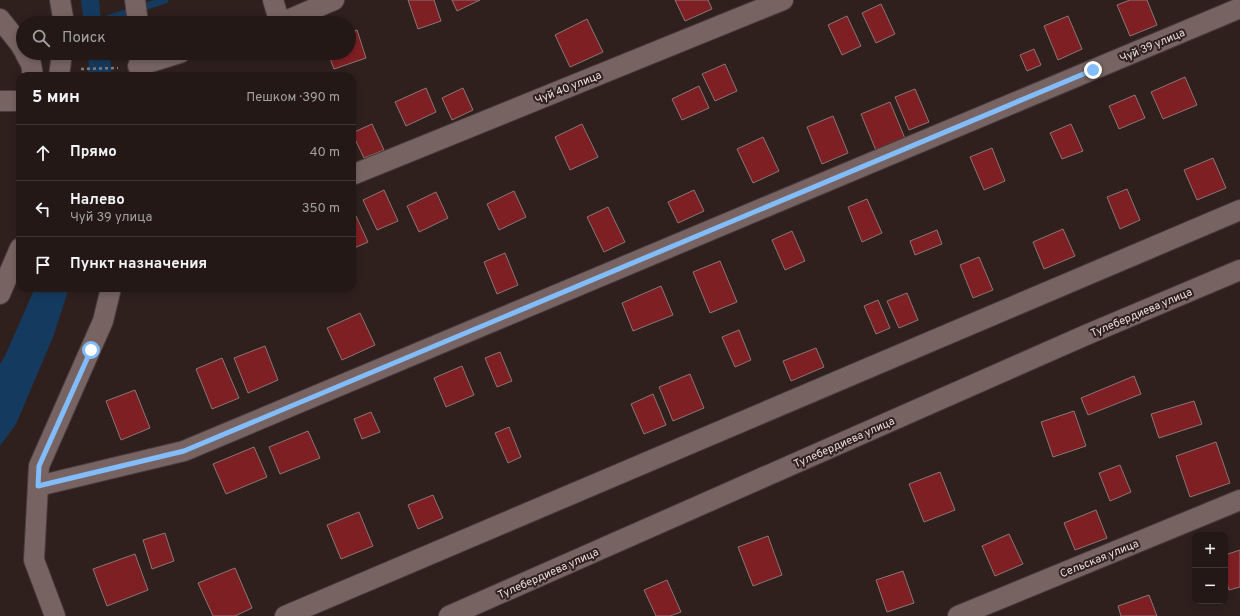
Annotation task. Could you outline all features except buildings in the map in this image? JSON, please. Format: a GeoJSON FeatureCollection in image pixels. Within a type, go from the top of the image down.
{"type":"FeatureCollection","features":[{"type":"Feature","properties":{"kind":"street"},"geometry":{"type":"LineString","coordinates":[[60,0],[63,16]]}},
{"type":"Feature","properties":{"kind":"street"},"geometry":{"type":"LineString","coordinates":[[135,0],[137,16]]}},
{"type":"Feature","properties":{"kind":"street"},"geometry":{"type":"LineString","coordinates":[[273,0],[278,16]]}},
{"type":"Feature","properties":{"kind":"street"},"geometry":{"type":"LineString","coordinates":[[296,16],[334,0]]}},
{"type":"Feature","properties":{"kind":"street","name":"Чуй 40 улица"},"geometry":{"type":"LineString","coordinates":[[356,173],[783,0]]}},
{"type":"Feature","properties":{"kind":"street","name":"Чуй 39 улица"},"geometry":{"type":"LineString","coordinates":[[38,486],[184,451],[1240,8]]}},
{"type":"Feature","properties":{"kind":"street"},"geometry":{"type":"LineString","coordinates":[[0,19],[16,39]]}},
{"type":"Feature","properties":{"kind":"street"},"geometry":{"type":"LineString","coordinates":[[29,60],[32,72]]}},
{"type":"Feature","properties":{"kind":"street"},"geometry":{"type":"LineString","coordinates":[[64,60],[68,72]]}},
{"type":"Feature","properties":{"kind":"street"},"geometry":{"type":"LineString","coordinates":[[133,66],[155,60]]}},
{"type":"Feature","properties":{"kind":"street"},"geometry":{"type":"LineString","coordinates":[[0,101],[16,101]]}},
{"type":"Feature","properties":{"kind":"street"},"geometry":{"type":"LineString","coordinates":[[286,616],[1240,210]]}},
{"type":"Feature","properties":{"kind":"street"},"geometry":{"type":"LineString","coordinates":[[0,294],[16,257]]}},
{"type":"Feature","properties":{"kind":"street","name":"Тулебердиева улица"},"geometry":{"type":"LineString","coordinates":[[449,616],[1079,338],[1240,270]]}},
{"type":"Feature","properties":{"kind":"street"},"geometry":{"type":"LineString","coordinates":[[55,616],[34,560],[39,466],[103,321],[110,292]]}},
{"type":"Feature","properties":{"kind":"street","name":"Сельская улица"},"geometry":{"type":"LineString","coordinates":[[958,616],[1240,500]]}},
{"type":"Feature","properties":{"kind":"path"},"geometry":{"type":"LineString","coordinates":[[77,72],[133,66]]}},
{"type":"Feature","properties":{"kind":"water"},"geometry":{"type":"Polygon","coordinates":[[[81,0],[99,0],[100,16],[83,16],[81,0]]]}},
{"type":"Feature","properties":{"kind":"water"},"geometry":{"type":"Polygon","coordinates":[[[88,60],[110,60],[111,72],[88,72],[88,60]]]}},
{"type":"Feature","properties":{"kind":"water"},"geometry":{"type":"Polygon","coordinates":[[[33,292],[68,292],[53,337],[16,424],[0,446],[0,364],[33,292]]]}},
{"type":"Feature","properties":{"kind":"waterway"},"geometry":{"type":"LineString","coordinates":[[116,16],[165,0]]}},
{"type":"Feature","properties":{"kind":"route"},"geometry":{"type":"LineString","coordinates":[[91,350],[39,466],[38,486],[184,451],[1093,70]]}}]}
